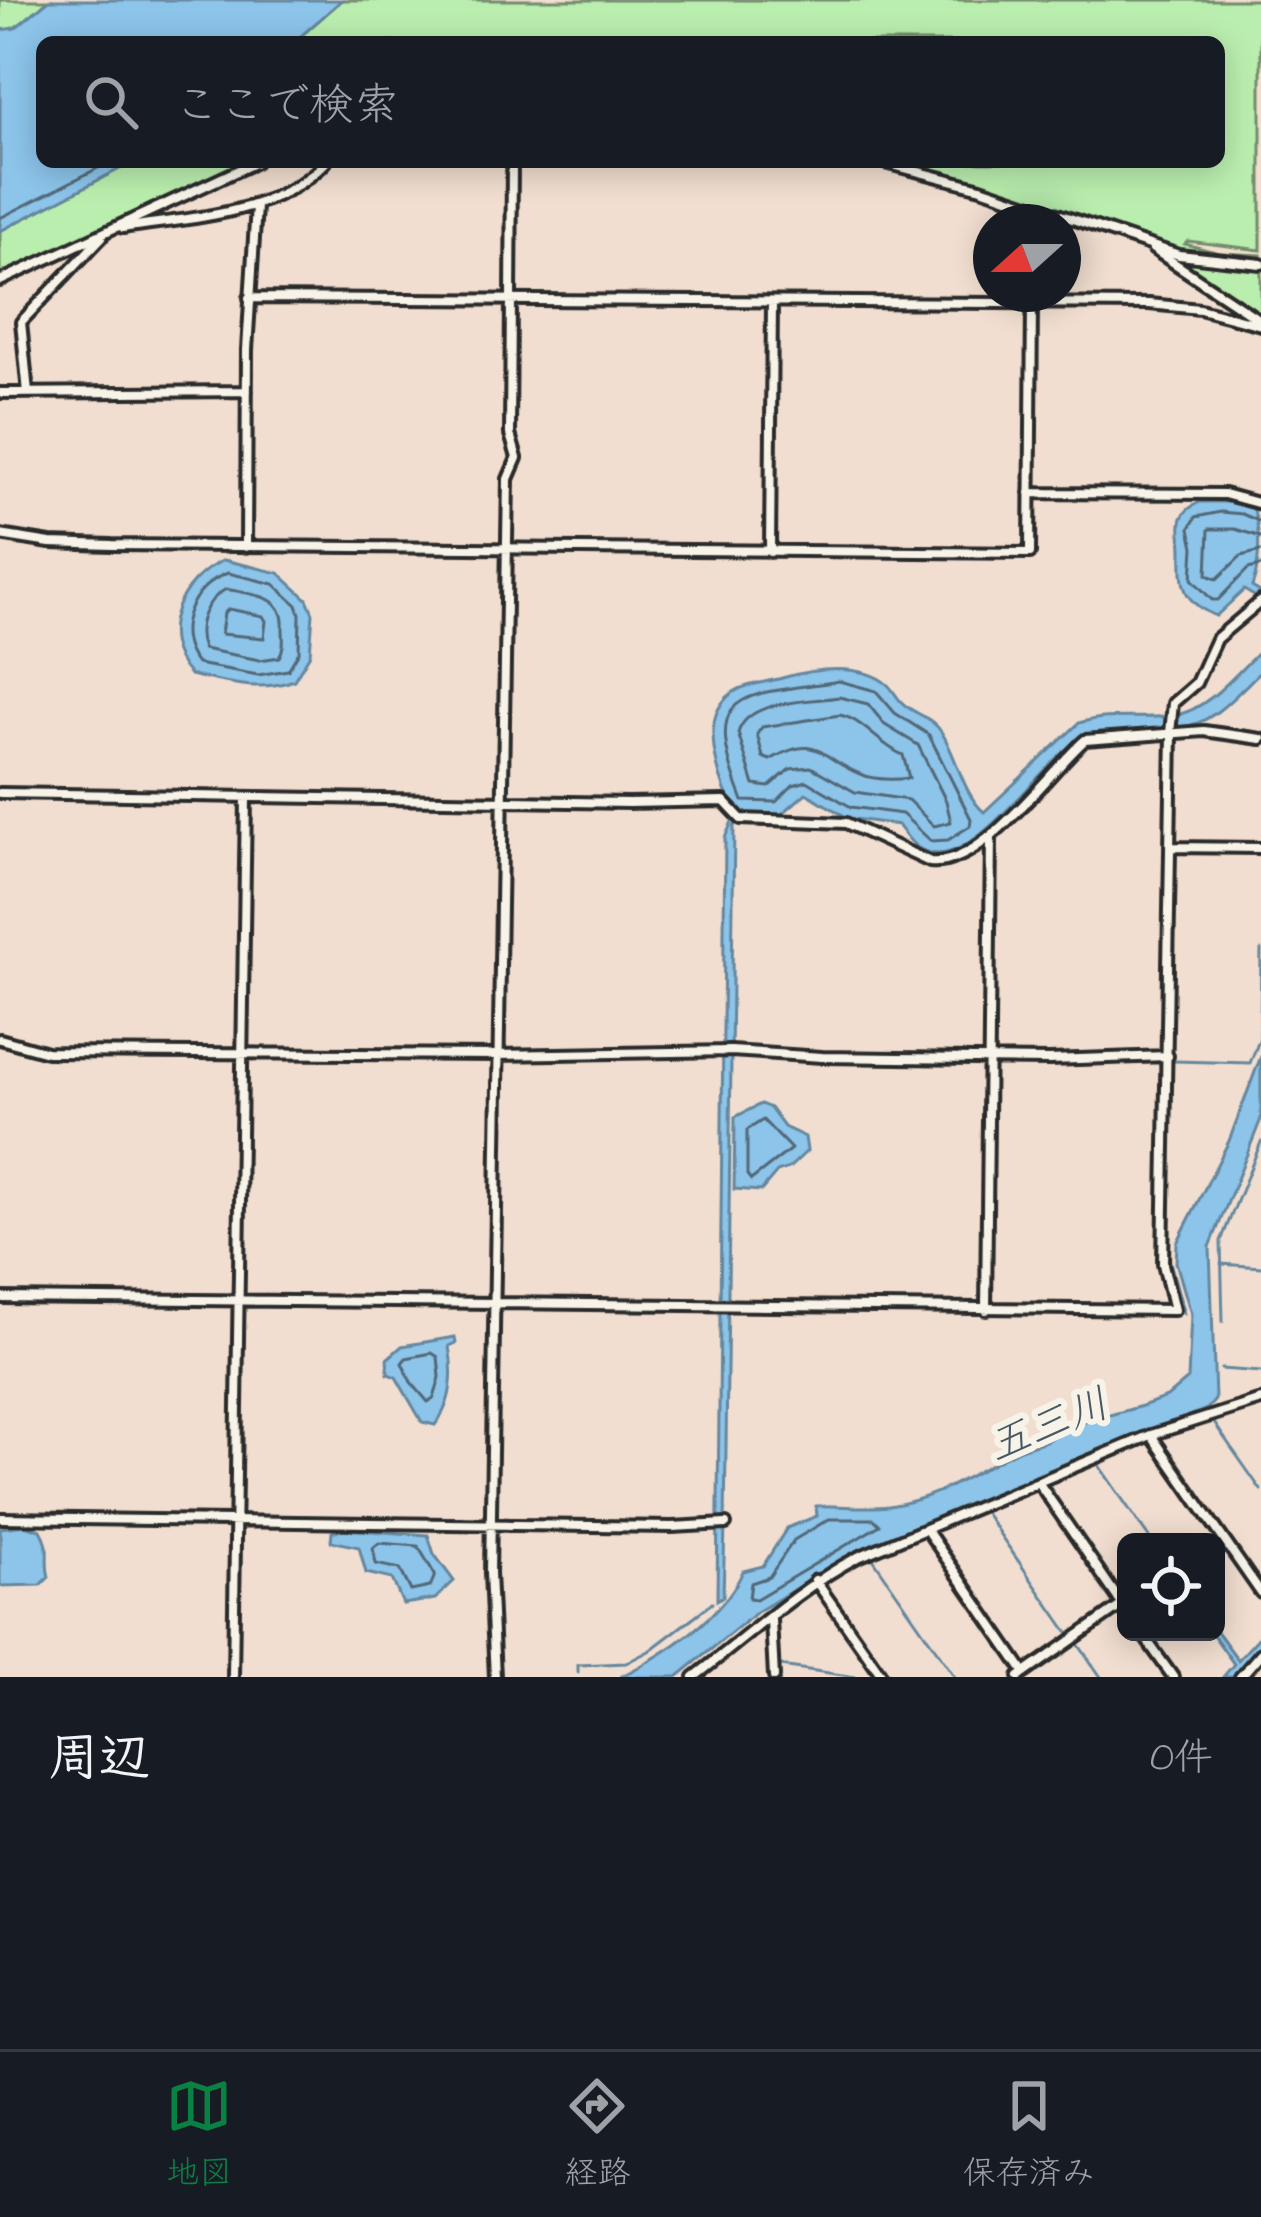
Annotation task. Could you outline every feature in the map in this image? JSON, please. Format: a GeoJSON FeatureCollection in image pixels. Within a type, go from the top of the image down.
{"type":"FeatureCollection","features":[{"type":"Feature","properties":{"kind":"street"},"geometry":{"type":"LineString","coordinates":[[0,281],[243,168]]}},
{"type":"Feature","properties":{"kind":"street"},"geometry":{"type":"LineString","coordinates":[[28,393],[21,322],[108,231],[256,206],[298,185],[319,168]]}},
{"type":"Feature","properties":{"kind":"street"},"geometry":{"type":"LineString","coordinates":[[495,1677],[490,1524],[501,801],[508,478],[517,458],[510,434],[512,168]]}},
{"type":"Feature","properties":{"kind":"street"},"geometry":{"type":"LineString","coordinates":[[912,168],[1179,255],[1261,264]]}},
{"type":"Feature","properties":{"kind":"street"},"geometry":{"type":"LineString","coordinates":[[246,547],[249,298],[256,206]]}},
{"type":"Feature","properties":{"kind":"street"},"geometry":{"type":"LineString","coordinates":[[1142,242],[1261,323]]}},
{"type":"Feature","properties":{"kind":"street"},"geometry":{"type":"LineString","coordinates":[[249,298],[973,304]]}},
{"type":"Feature","properties":{"kind":"street"},"geometry":{"type":"LineString","coordinates":[[770,552],[772,302]]}},
{"type":"Feature","properties":{"kind":"street"},"geometry":{"type":"LineString","coordinates":[[1081,304],[1200,309],[1261,323]]}},
{"type":"Feature","properties":{"kind":"street"},"geometry":{"type":"LineString","coordinates":[[0,535],[50,543],[246,547],[1030,553],[1032,312]]}},
{"type":"Feature","properties":{"kind":"street"},"geometry":{"type":"LineString","coordinates":[[0,393],[247,391]]}},
{"type":"Feature","properties":{"kind":"street"},"geometry":{"type":"LineString","coordinates":[[1030,493],[1224,494],[1261,504]]}},
{"type":"Feature","properties":{"kind":"street"},"geometry":{"type":"LineString","coordinates":[[0,1298],[1174,1310],[1162,1264],[1171,713],[1173,703],[1196,683],[1216,639],[1261,601]]}},
{"type":"Feature","properties":{"kind":"street"},"geometry":{"type":"LineString","coordinates":[[0,793],[724,801],[737,816],[846,823],[941,863],[992,835],[1085,740],[1204,730],[1261,740]]}},
{"type":"Feature","properties":{"kind":"street"},"geometry":{"type":"LineString","coordinates":[[233,1677],[246,797]]}},
{"type":"Feature","properties":{"kind":"street"},"geometry":{"type":"LineString","coordinates":[[986,1310],[992,835]]}},
{"type":"Feature","properties":{"kind":"street"},"geometry":{"type":"LineString","coordinates":[[1171,847],[1261,848]]}},
{"type":"Feature","properties":{"kind":"street"},"geometry":{"type":"LineString","coordinates":[[0,1039],[47,1052],[497,1055],[726,1051],[822,1058],[1168,1057]]}},
{"type":"Feature","properties":{"kind":"street"},"geometry":{"type":"LineString","coordinates":[[694,1677],[815,1580],[858,1557],[1151,1435],[1261,1400]]}},
{"type":"Feature","properties":{"kind":"street"},"geometry":{"type":"LineString","coordinates":[[1151,1435],[1212,1533]]}},
{"type":"Feature","properties":{"kind":"street"},"geometry":{"type":"LineString","coordinates":[[1037,1482],[1117,1596]]}},
{"type":"Feature","properties":{"kind":"street"},"geometry":{"type":"LineString","coordinates":[[0,1518],[723,1524]]}},
{"type":"Feature","properties":{"kind":"street"},"geometry":{"type":"LineString","coordinates":[[926,1529],[1022,1675],[1117,1611]]}},
{"type":"Feature","properties":{"kind":"street"},"geometry":{"type":"LineString","coordinates":[[1225,1550],[1261,1593]]}},
{"type":"Feature","properties":{"kind":"street"},"geometry":{"type":"LineString","coordinates":[[815,1580],[883,1677]]}},
{"type":"Feature","properties":{"kind":"street"},"geometry":{"type":"LineString","coordinates":[[771,1618],[773,1677]]}},
{"type":"Feature","properties":{"kind":"street"},"geometry":{"type":"LineString","coordinates":[[1148,1641],[1173,1677]]}},
{"type":"Feature","properties":{"kind":"street"},"geometry":{"type":"LineString","coordinates":[[1240,1677],[1261,1653]]}},
{"type":"Feature","properties":{"kind":"green space"},"geometry":{"type":"Polygon","coordinates":[[[0,0],[49,0],[20,24],[0,30],[0,0]]]}},
{"type":"Feature","properties":{"kind":"green space"},"geometry":{"type":"Polygon","coordinates":[[[342,0],[1261,0],[1261,250],[1185,244],[1219,253],[1261,255],[1261,261],[1178,252],[1081,219],[1081,204],[1039,204],[921,168],[1225,168],[1225,36],[301,36],[342,0]]]}},
{"type":"Feature","properties":{"kind":"green space"},"geometry":{"type":"Polygon","coordinates":[[[121,168],[235,168],[0,277],[0,231],[121,168]]]}},
{"type":"Feature","properties":{"kind":"green space"},"geometry":{"type":"Polygon","coordinates":[[[1182,259],[1261,267],[1261,317],[1180,263],[1182,259]]]}},
{"type":"Feature","properties":{"kind":"water"},"geometry":{"type":"Polygon","coordinates":[[[49,0],[342,0],[301,36],[36,36],[36,168],[121,168],[0,231],[0,30],[15,28],[49,0]]]}},
{"type":"Feature","properties":{"kind":"water"},"geometry":{"type":"Polygon","coordinates":[[[1200,502],[1251,502],[1257,522],[1252,587],[1260,592],[1256,597],[1244,590],[1216,616],[1196,605],[1183,583],[1182,517],[1200,502]]]}},
{"type":"Feature","properties":{"kind":"water"},"geometry":{"type":"Polygon","coordinates":[[[224,560],[279,573],[307,599],[313,613],[310,654],[294,680],[269,686],[229,683],[190,675],[179,659],[173,643],[176,610],[195,581],[224,560]]]}},
{"type":"Feature","properties":{"kind":"water"},"geometry":{"type":"Polygon","coordinates":[[[1261,650],[1261,671],[1205,720],[1177,728],[1086,736],[1069,747],[987,829],[944,853],[920,849],[898,825],[848,818],[806,793],[782,814],[743,815],[734,826],[725,1526],[723,1596],[717,1600],[725,838],[736,812],[714,746],[719,708],[732,693],[755,684],[808,672],[865,673],[888,685],[903,704],[938,728],[984,812],[1079,723],[1188,711],[1222,689],[1261,650]]]}},
{"type":"Feature","properties":{"kind":"water"},"geometry":{"type":"Polygon","coordinates":[[[1261,1056],[1261,1119],[1210,1247],[1215,1400],[1207,1409],[858,1551],[757,1612],[677,1677],[620,1677],[707,1619],[743,1571],[763,1566],[787,1528],[817,1516],[816,1506],[880,1507],[923,1498],[1048,1440],[1061,1424],[1142,1406],[1167,1397],[1188,1379],[1191,1314],[1176,1262],[1177,1243],[1229,1141],[1261,1056]]]}},
{"type":"Feature","properties":{"kind":"water"},"geometry":{"type":"Polygon","coordinates":[[[761,1104],[784,1127],[805,1137],[807,1151],[789,1168],[777,1172],[761,1191],[734,1189],[735,1117],[761,1104]]]}},
{"type":"Feature","properties":{"kind":"water"},"geometry":{"type":"Polygon","coordinates":[[[455,1337],[456,1343],[449,1346],[449,1397],[435,1425],[422,1422],[396,1377],[388,1374],[387,1359],[402,1346],[455,1337]]]}},
{"type":"Feature","properties":{"kind":"water"},"geometry":{"type":"Polygon","coordinates":[[[25,1525],[41,1530],[44,1536],[49,1577],[41,1585],[0,1586],[0,1528],[25,1525]]]}},
{"type":"Feature","properties":{"kind":"water"},"geometry":{"type":"Polygon","coordinates":[[[332,1532],[428,1535],[434,1554],[454,1581],[435,1599],[403,1604],[392,1579],[366,1573],[359,1547],[331,1541],[332,1532]]]}},
{"type":"Feature","properties":{"kind":"water"},"geometry":{"type":"Polygon","coordinates":[[[1261,1635],[1261,1649],[1236,1677],[1223,1677],[1234,1664],[1217,1641],[1224,1641],[1238,1660],[1261,1635]]]}},
{"type":"Feature","properties":{"kind":"waterway"},"geometry":{"type":"LineString","coordinates":[[1227,738],[1261,744]]}},
{"type":"Feature","properties":{"kind":"waterway"},"geometry":{"type":"LineString","coordinates":[[1174,843],[1176,748]]}},
{"type":"Feature","properties":{"kind":"waterway"},"geometry":{"type":"LineString","coordinates":[[1174,851],[1169,1258],[1184,1314]]}},
{"type":"Feature","properties":{"kind":"waterway"},"geometry":{"type":"LineString","coordinates":[[1174,1061],[1250,1063],[1260,1038],[1261,950]]}},
{"type":"Feature","properties":{"kind":"waterway"},"geometry":{"type":"LineString","coordinates":[[1223,1322],[1221,1241],[1261,1142]]}},
{"type":"Feature","properties":{"kind":"waterway"},"geometry":{"type":"LineString","coordinates":[[1221,1264],[1261,1267]]}},
{"type":"Feature","properties":{"kind":"waterway"},"geometry":{"type":"LineString","coordinates":[[1221,1369],[1261,1372]]}},
{"type":"Feature","properties":{"kind":"waterway"},"geometry":{"type":"LineString","coordinates":[[1212,1420],[1261,1490]]}},
{"type":"Feature","properties":{"kind":"waterway"},"geometry":{"type":"LineString","coordinates":[[1045,1483],[1149,1442]]}},
{"type":"Feature","properties":{"kind":"waterway"},"geometry":{"type":"LineString","coordinates":[[1098,1464],[1146,1533]]}},
{"type":"Feature","properties":{"kind":"waterway"},"geometry":{"type":"LineString","coordinates":[[933,1532],[1035,1488]]}},
{"type":"Feature","properties":{"kind":"waterway"},"geometry":{"type":"LineString","coordinates":[[983,1510],[1071,1637]]}},
{"type":"Feature","properties":{"kind":"waterway"},"geometry":{"type":"LineString","coordinates":[[843,1570],[924,1535]]}},
{"type":"Feature","properties":{"kind":"waterway"},"geometry":{"type":"LineString","coordinates":[[871,1556],[955,1677]]}},
{"type":"Feature","properties":{"kind":"waterway"},"geometry":{"type":"LineString","coordinates":[[578,1672],[578,1665],[626,1663],[712,1603]]}},
{"type":"Feature","properties":{"kind":"waterway"},"geometry":{"type":"LineString","coordinates":[[1078,1644],[1101,1677]]}},
{"type":"Feature","properties":{"kind":"waterway"},"geometry":{"type":"LineString","coordinates":[[781,1666],[856,1677]]}},
{"type":"Feature","properties":{"kind":"water label","name":"五三川"},"geometry":{"type":"Point","coordinates":[1049,1426]}}]}
